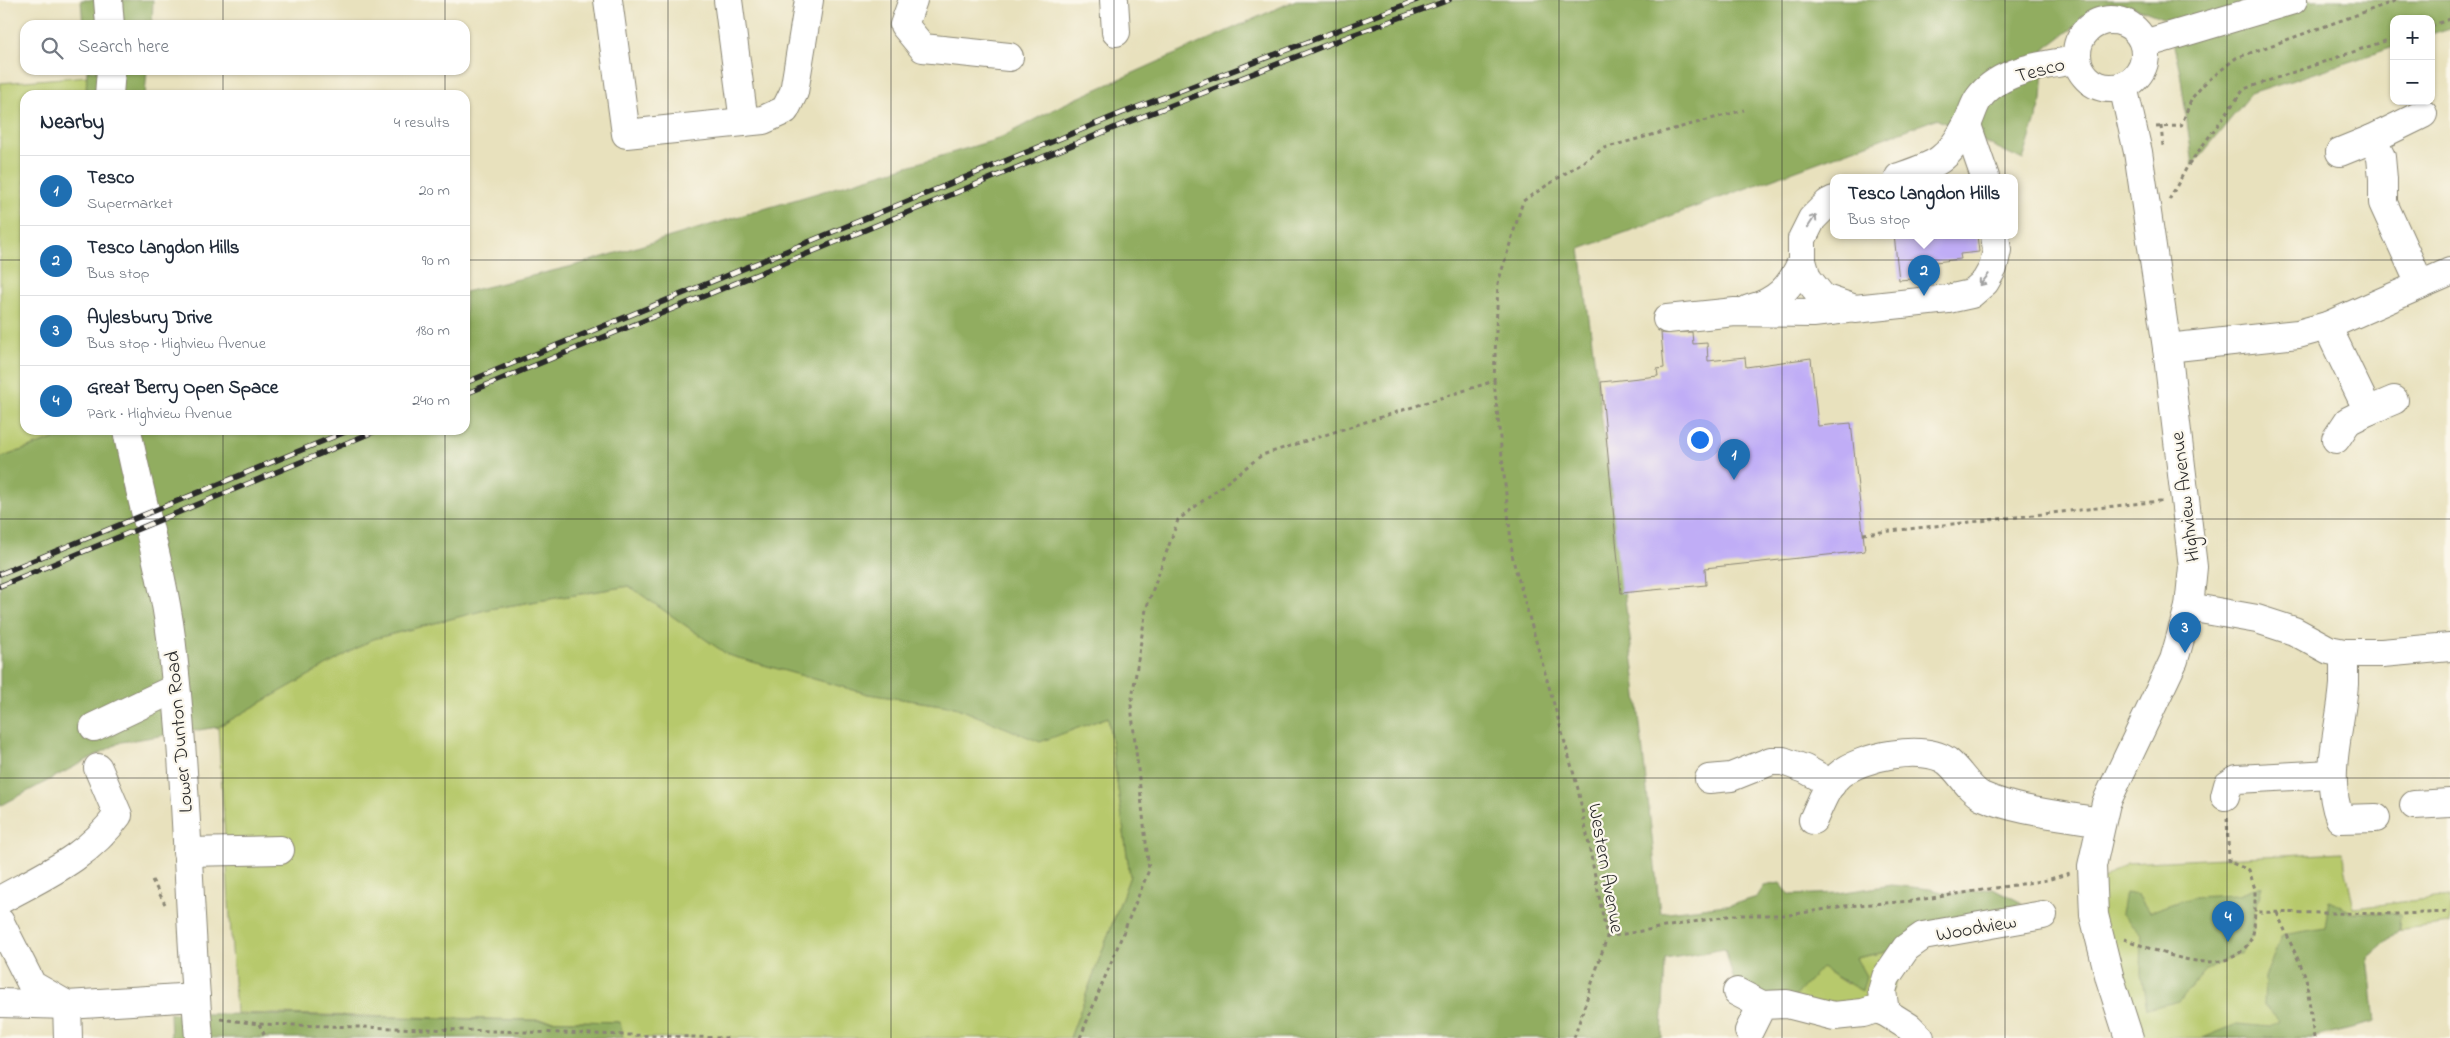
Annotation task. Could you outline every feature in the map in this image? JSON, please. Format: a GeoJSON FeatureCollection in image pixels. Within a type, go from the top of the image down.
{"type":"FeatureCollection","features":[{"type":"Feature","properties":{"kind":"street"},"geometry":{"type":"LineString","coordinates":[[108,0],[110,20]]}},
{"type":"Feature","properties":{"kind":"street"},"geometry":{"type":"LineString","coordinates":[[608,0],[626,134],[763,120],[785,110],[794,92],[810,0]]}},
{"type":"Feature","properties":{"kind":"street"},"geometry":{"type":"LineString","coordinates":[[728,0],[744,122]]}},
{"type":"Feature","properties":{"kind":"street"},"geometry":{"type":"LineString","coordinates":[[914,0],[904,25],[923,48],[1009,57]]}},
{"type":"Feature","properties":{"kind":"street"},"geometry":{"type":"LineString","coordinates":[[1114,0],[1116,32]]}},
{"type":"Feature","properties":{"kind":"street"},"geometry":{"type":"LineString","coordinates":[[2144,44],[2293,0]]}},
{"type":"Feature","properties":{"kind":"street"},"geometry":{"type":"LineString","coordinates":[[2099,10],[2122,21],[2135,30],[2144,44],[2145,54],[2140,71],[2123,86],[2111,88],[2094,84],[2086,78],[2077,60],[2078,44],[2099,10]]}},
{"type":"Feature","properties":{"kind":"street","name":"Tesco"},"geometry":{"type":"LineString","coordinates":[[1908,174],[1937,164],[1954,147],[1967,125],[1979,98],[1999,81],[2024,69],[2077,60]]}},
{"type":"Feature","properties":{"kind":"street"},"geometry":{"type":"LineString","coordinates":[[110,90],[111,75]]}},
{"type":"Feature","properties":{"kind":"street","name":"Highview Avenue"},"geometry":{"type":"LineString","coordinates":[[2123,86],[2138,152],[2167,348],[2192,557],[2189,607],[2174,660],[2114,782],[2101,822],[2092,866],[2094,916],[2110,978],[2129,1038]]}},
{"type":"Feature","properties":{"kind":"street"},"geometry":{"type":"LineString","coordinates":[[2340,152],[2372,139],[2423,114]]}},
{"type":"Feature","properties":{"kind":"street"},"geometry":{"type":"LineString","coordinates":[[1967,125],[1984,174]]}},
{"type":"Feature","properties":{"kind":"street"},"geometry":{"type":"LineString","coordinates":[[2372,139],[2380,157],[2384,179],[2383,203],[2420,284]]}},
{"type":"Feature","properties":{"kind":"street"},"geometry":{"type":"LineString","coordinates":[[1830,202],[1812,218],[1802,239],[1802,261],[1807,278],[1823,298],[1855,308]]}},
{"type":"Feature","properties":{"kind":"street"},"geometry":{"type":"LineString","coordinates":[[1666,319],[1735,312],[1813,313],[1948,299],[1971,294],[1985,282],[1993,268],[1997,250],[1996,239]]}},
{"type":"Feature","properties":{"kind":"street"},"geometry":{"type":"LineString","coordinates":[[1735,312],[1762,306],[1783,293],[1794,280],[1802,261]]}},
{"type":"Feature","properties":{"kind":"street"},"geometry":{"type":"LineString","coordinates":[[2167,348],[2288,336],[2326,326],[2374,307],[2420,284],[2450,272]]}},
{"type":"Feature","properties":{"kind":"street"},"geometry":{"type":"LineString","coordinates":[[2326,326],[2368,411]]}},
{"type":"Feature","properties":{"kind":"street"},"geometry":{"type":"LineString","coordinates":[[2336,439],[2348,421],[2394,400]]}},
{"type":"Feature","properties":{"kind":"street","name":"Lower Dunton Road"},"geometry":{"type":"LineString","coordinates":[[127,435],[165,597],[176,688],[197,1017]]}},
{"type":"Feature","properties":{"kind":"street"},"geometry":{"type":"LineString","coordinates":[[2189,607],[2257,619],[2294,631],[2329,650],[2344,653],[2382,653],[2450,647]]}},
{"type":"Feature","properties":{"kind":"street"},"geometry":{"type":"LineString","coordinates":[[2344,653],[2344,684],[2331,774],[2336,810],[2340,819],[2376,818]]}},
{"type":"Feature","properties":{"kind":"street"},"geometry":{"type":"LineString","coordinates":[[94,727],[176,688]]}},
{"type":"Feature","properties":{"kind":"street"},"geometry":{"type":"LineString","coordinates":[[1813,820],[1832,784],[1840,774],[1853,766],[1907,752],[1932,754],[1947,761],[1980,795],[2032,810],[2101,822]]}},
{"type":"Feature","properties":{"kind":"street"},"geometry":{"type":"LineString","coordinates":[[1709,779],[1744,774],[1771,761],[1783,761],[1805,769],[1832,784]]}},
{"type":"Feature","properties":{"kind":"street"},"geometry":{"type":"LineString","coordinates":[[0,900],[80,856],[107,830],[118,815],[98,768]]}},
{"type":"Feature","properties":{"kind":"street"},"geometry":{"type":"LineString","coordinates":[[2226,796],[2228,785],[2237,779],[2331,774]]}},
{"type":"Feature","properties":{"kind":"street"},"geometry":{"type":"LineString","coordinates":[[2414,805],[2450,803]]}},
{"type":"Feature","properties":{"kind":"street"},"geometry":{"type":"LineString","coordinates":[[187,852],[280,850]]}},
{"type":"Feature","properties":{"kind":"street","name":"Woodview"},"geometry":{"type":"LineString","coordinates":[[1885,1012],[1882,991],[1886,977],[1906,948],[1923,936],[2044,915]]}},
{"type":"Feature","properties":{"kind":"street"},"geometry":{"type":"LineString","coordinates":[[0,922],[32,985],[66,1005]]}},
{"type":"Feature","properties":{"kind":"street"},"geometry":{"type":"LineString","coordinates":[[1737,992],[1762,1005],[1787,1004],[1834,1016],[1863,1013],[1876,1009],[1885,1012],[1909,1027],[1920,1038]]}},
{"type":"Feature","properties":{"kind":"street"},"geometry":{"type":"LineString","coordinates":[[0,1003],[66,1005],[197,1017]]}},
{"type":"Feature","properties":{"kind":"street"},"geometry":{"type":"LineString","coordinates":[[66,1005],[68,1038]]}},
{"type":"Feature","properties":{"kind":"street"},"geometry":{"type":"LineString","coordinates":[[1749,1031],[1762,1005]]}},
{"type":"Feature","properties":{"kind":"path"},"geometry":{"type":"LineString","coordinates":[[2161,126],[2181,126],[2192,98],[2204,84],[2236,58],[2398,0]]}},
{"type":"Feature","properties":{"kind":"path"},"geometry":{"type":"LineString","coordinates":[[2435,25],[2450,19]]}},
{"type":"Feature","properties":{"kind":"path"},"geometry":{"type":"LineString","coordinates":[[2169,201],[2187,167],[2244,89],[2390,39]]}},
{"type":"Feature","properties":{"kind":"path","name":"Western Avenue"},"geometry":{"type":"LineString","coordinates":[[1574,1038],[1607,937],[1578,789],[1513,560],[1494,381],[1498,283],[1523,201],[1604,148],[1744,110]]}},
{"type":"Feature","properties":{"kind":"path"},"geometry":{"type":"LineString","coordinates":[[1080,1038],[1149,870],[1131,705],[1146,609],[1178,520],[1262,455],[1494,381]]}},
{"type":"Feature","properties":{"kind":"path"},"geometry":{"type":"LineString","coordinates":[[1863,534],[2160,501],[2162,520],[2186,518]]}},
{"type":"Feature","properties":{"kind":"path"},"geometry":{"type":"LineString","coordinates":[[2102,947],[2109,940],[2123,938],[2188,961],[2218,962],[2242,952],[2252,937],[2255,888],[2249,870],[2229,862],[2226,796]]}},
{"type":"Feature","properties":{"kind":"path"},"geometry":{"type":"LineString","coordinates":[[1607,937],[1733,915],[1789,915],[1845,906],[1912,901],[2047,880],[2092,866]]}},
{"type":"Feature","properties":{"kind":"path"},"geometry":{"type":"LineString","coordinates":[[2255,912],[2400,914],[2450,912]]}},
{"type":"Feature","properties":{"kind":"path"},"geometry":{"type":"LineString","coordinates":[[2277,913],[2306,977],[2314,1038]]}},
{"type":"Feature","properties":{"kind":"path"},"geometry":{"type":"LineString","coordinates":[[197,1017],[259,1024],[728,1038]]}},
{"type":"Feature","properties":{"kind":"path"},"geometry":{"type":"LineString","coordinates":[[259,1024],[266,1038]]}},
{"type":"Feature","properties":{"kind":"green space"},"geometry":{"type":"Polygon","coordinates":[[[81,0],[153,0],[152,20],[83,20],[81,0]]]}},
{"type":"Feature","properties":{"kind":"green space"},"geometry":{"type":"Polygon","coordinates":[[[1296,0],[2450,0],[2450,29],[2435,34],[2435,15],[2390,15],[2390,48],[2251,94],[2193,165],[2180,72],[2168,20],[2134,7],[2082,21],[2045,49],[2042,100],[2023,160],[1936,119],[1580,249],[1635,677],[1660,913],[1734,904],[1757,897],[1764,886],[1780,883],[1790,895],[1838,893],[1892,885],[1930,889],[1953,894],[1993,888],[2022,903],[1986,924],[1906,948],[1856,958],[1866,976],[1862,991],[1821,968],[1787,1004],[1737,992],[1725,949],[1665,959],[1662,1038],[1070,1038],[1130,876],[1108,717],[1040,742],[955,707],[868,694],[728,655],[629,586],[489,609],[373,639],[218,727],[121,742],[0,806],[0,458],[65,435],[470,435],[470,291],[573,266],[998,139],[1062,105],[1296,0]]]}},
{"type":"Feature","properties":{"kind":"green space"},"geometry":{"type":"Polygon","coordinates":[[[87,75],[147,75],[145,90],[86,90],[87,75]]]}},
{"type":"Feature","properties":{"kind":"green space"},"geometry":{"type":"Polygon","coordinates":[[[87,76],[86,90],[20,90],[20,435],[65,435],[0,458],[0,83],[87,76]]]}},
{"type":"Feature","properties":{"kind":"green space"},"geometry":{"type":"Polygon","coordinates":[[[629,586],[728,655],[868,694],[955,707],[1040,741],[1108,717],[1130,876],[1070,1038],[623,1038],[619,1022],[236,1013],[218,727],[373,639],[489,609],[629,586]]]}},
{"type":"Feature","properties":{"kind":"green space"},"geometry":{"type":"Polygon","coordinates":[[[2342,852],[2354,908],[2450,896],[2450,924],[2356,936],[2311,1038],[2129,1038],[2092,887],[2127,863],[2342,852]]]}},
{"type":"Feature","properties":{"kind":"green space"},"geometry":{"type":"Polygon","coordinates":[[[2262,886],[2255,912],[2252,937],[2242,952],[2207,969],[2179,1001],[2147,1009],[2141,973],[2142,935],[2121,913],[2125,893],[2138,895],[2149,912],[2193,897],[2238,895],[2262,886]]]}},
{"type":"Feature","properties":{"kind":"green space"},"geometry":{"type":"Polygon","coordinates":[[[2329,901],[2352,912],[2400,914],[2399,930],[2368,957],[2375,1022],[2311,1038],[2203,1038],[2237,1024],[2270,1027],[2279,1021],[2264,1005],[2265,977],[2282,935],[2325,928],[2329,901]]]}},
{"type":"Feature","properties":{"kind":"green space"},"geometry":{"type":"Polygon","coordinates":[[[1906,948],[1885,1012],[1787,1004],[1821,967],[1847,984],[1856,958],[1906,948]]]}},
{"type":"Feature","properties":{"kind":"green space"},"geometry":{"type":"Polygon","coordinates":[[[170,1013],[620,1022],[623,1038],[171,1038],[170,1013]]]}},
{"type":"Feature","properties":{"kind":"building"},"geometry":{"type":"Polygon","coordinates":[[[1894,239],[1977,239],[1979,252],[1960,254],[1961,259],[1935,262],[1936,277],[1899,280],[1894,239]]]}},
{"type":"Feature","properties":{"kind":"building"},"geometry":{"type":"Polygon","coordinates":[[[1692,332],[1693,344],[1707,343],[1708,361],[1745,357],[1746,367],[1811,358],[1818,426],[1851,423],[1865,551],[1705,568],[1706,585],[1621,593],[1601,382],[1658,376],[1657,369],[1664,368],[1661,333],[1692,332]]]}},
{"type":"Feature","properties":{"kind":"railway"},"geometry":{"type":"LineString","coordinates":[[470,381],[1122,113],[1417,0]]}},
{"type":"Feature","properties":{"kind":"railway"},"geometry":{"type":"LineString","coordinates":[[470,392],[1126,123],[1352,35],[1449,0]]}},
{"type":"Feature","properties":{"kind":"railway"},"geometry":{"type":"LineString","coordinates":[[0,574],[338,435]]}},
{"type":"Feature","properties":{"kind":"railway"},"geometry":{"type":"LineString","coordinates":[[0,586],[366,435]]}},
{"type":"Feature","properties":{"kind":"place","name":"Tesco Langdon Hills"},"geometry":{"type":"Point","coordinates":[1924,296]}},
{"type":"Feature","properties":{"kind":"place","name":"Tesco"},"geometry":{"type":"Point","coordinates":[1734,480]}},
{"type":"Feature","properties":{"kind":"place","name":"Aylesbury Drive"},"geometry":{"type":"Point","coordinates":[2185,653]}},
{"type":"Feature","properties":{"kind":"place","name":"Great Berry Open Space"},"geometry":{"type":"Point","coordinates":[2228,942]}}]}
